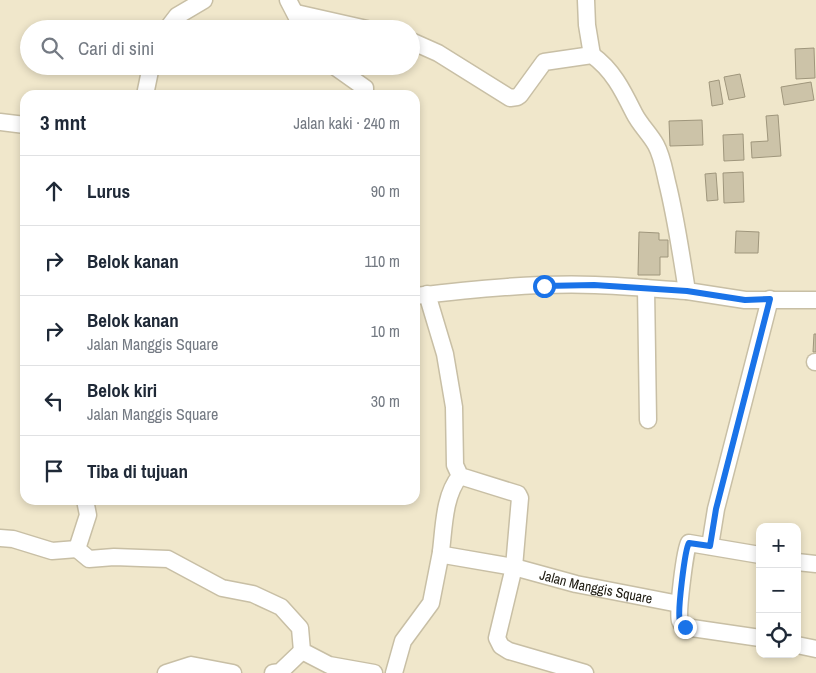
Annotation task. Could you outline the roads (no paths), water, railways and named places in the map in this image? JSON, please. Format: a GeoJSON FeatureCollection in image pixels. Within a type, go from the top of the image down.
{"type":"FeatureCollection","features":[{"type":"Feature","properties":{"kind":"street"},"geometry":{"type":"LineString","coordinates":[[174,20],[177,16],[204,0]]}},
{"type":"Feature","properties":{"kind":"street"},"geometry":{"type":"LineString","coordinates":[[586,0],[592,56]]}},
{"type":"Feature","properties":{"kind":"street"},"geometry":{"type":"LineString","coordinates":[[292,6],[298,20]]}},
{"type":"Feature","properties":{"kind":"street"},"geometry":{"type":"LineString","coordinates":[[292,6],[338,20]]}},
{"type":"Feature","properties":{"kind":"street"},"geometry":{"type":"LineString","coordinates":[[420,45],[438,53],[510,98],[520,95],[544,62],[592,56],[601,61],[612,73],[623,90],[641,126],[656,144],[662,160],[672,204],[687,291]]}},
{"type":"Feature","properties":{"kind":"street"},"geometry":{"type":"LineString","coordinates":[[146,90],[149,75]]}},
{"type":"Feature","properties":{"kind":"street"},"geometry":{"type":"LineString","coordinates":[[347,75],[365,88],[365,90]]}},
{"type":"Feature","properties":{"kind":"street"},"geometry":{"type":"LineString","coordinates":[[0,122],[20,124]]}},
{"type":"Feature","properties":{"kind":"street"},"geometry":{"type":"LineString","coordinates":[[585,673],[509,651],[501,646],[497,638],[514,567],[521,503],[520,496],[460,476],[455,465],[454,407],[445,354],[421,295],[544,286],[594,285],[687,291],[745,300],[816,300]]}},
{"type":"Feature","properties":{"kind":"street"},"geometry":{"type":"LineString","coordinates":[[646,288],[648,420]]}},
{"type":"Feature","properties":{"kind":"street"},"geometry":{"type":"LineString","coordinates":[[710,546],[716,509],[770,299]]}},
{"type":"Feature","properties":{"kind":"street"},"geometry":{"type":"LineString","coordinates":[[394,673],[403,642],[431,603],[449,499],[452,488],[460,476]]}},
{"type":"Feature","properties":{"kind":"street"},"geometry":{"type":"LineString","coordinates":[[77,549],[88,515],[86,505]]}},
{"type":"Feature","properties":{"kind":"street"},"geometry":{"type":"LineString","coordinates":[[0,538],[13,539],[52,551],[77,549],[88,559],[114,557],[168,559],[222,588],[252,594],[281,607],[300,628],[302,651]]}},
{"type":"Feature","properties":{"kind":"street"},"geometry":{"type":"LineString","coordinates":[[756,554],[693,543],[687,545],[679,604],[680,621],[685,627],[756,637]]}},
{"type":"Feature","properties":{"kind":"street","name":"Jalan Manggis Square"},"geometry":{"type":"LineString","coordinates":[[441,552],[444,555],[514,567],[576,584],[679,604]]}},
{"type":"Feature","properties":{"kind":"street"},"geometry":{"type":"LineString","coordinates":[[801,562],[816,564]]}},
{"type":"Feature","properties":{"kind":"street"},"geometry":{"type":"LineString","coordinates":[[801,646],[816,649]]}},
{"type":"Feature","properties":{"kind":"street"},"geometry":{"type":"LineString","coordinates":[[302,651],[329,665],[353,671],[374,673]]}},
{"type":"Feature","properties":{"kind":"street"},"geometry":{"type":"LineString","coordinates":[[273,673],[280,672],[302,651]]}},
{"type":"Feature","properties":{"kind":"street"},"geometry":{"type":"LineString","coordinates":[[166,673],[190,665],[232,673]]}}]}
